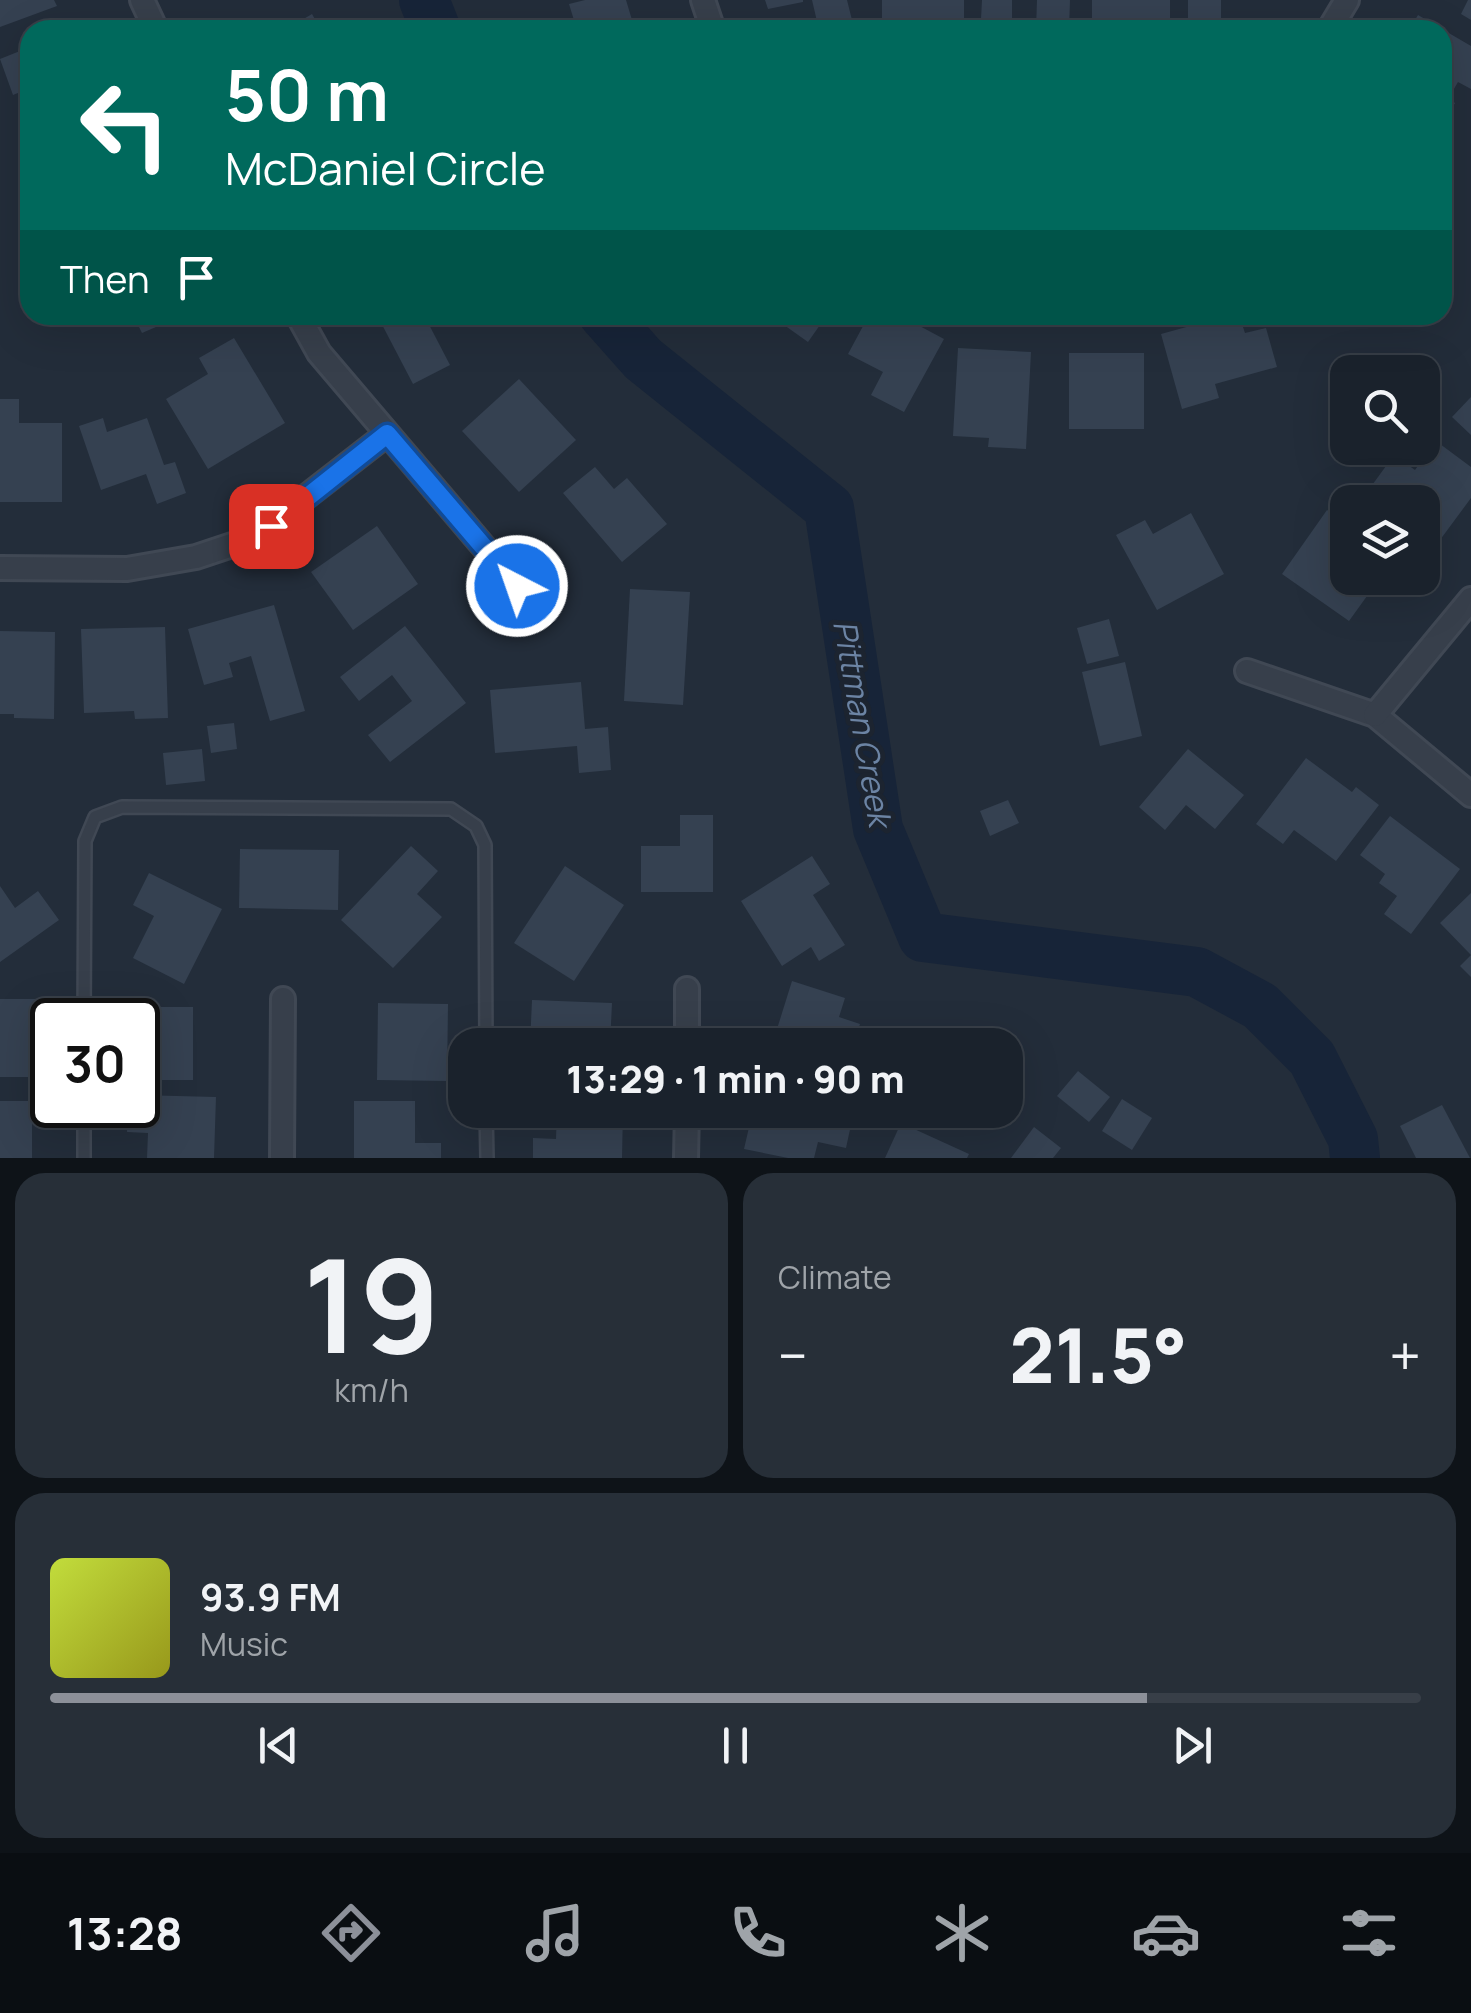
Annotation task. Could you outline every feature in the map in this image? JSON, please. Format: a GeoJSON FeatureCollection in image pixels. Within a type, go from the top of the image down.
{"type":"FeatureCollection","features":[{"type":"Feature","properties":{"kind":"street"},"geometry":{"type":"LineString","coordinates":[[304,325],[320,354],[517,586]]}},
{"type":"Feature","properties":{"kind":"street"},"geometry":{"type":"LineString","coordinates":[[0,568],[127,569],[196,557],[239,543],[253,538],[288,513],[387,434]]}},
{"type":"Feature","properties":{"kind":"street"},"geometry":{"type":"LineString","coordinates":[[1375,716],[1471,599]]}},
{"type":"Feature","properties":{"kind":"street"},"geometry":{"type":"LineString","coordinates":[[1247,672],[1375,716],[1471,795]]}},
{"type":"Feature","properties":{"kind":"street"},"geometry":{"type":"LineString","coordinates":[[687,989],[687,1028]]}},
{"type":"Feature","properties":{"kind":"street"},"geometry":{"type":"LineString","coordinates":[[282,1158],[283,999]]}},
{"type":"Feature","properties":{"kind":"street"},"geometry":{"type":"LineString","coordinates":[[686,1128],[686,1158]]}},
{"type":"Feature","properties":{"kind":"lane"},"geometry":{"type":"LineString","coordinates":[[84,998],[85,841],[95,818],[110,809],[451,809],[476,826],[485,845],[486,1028]]}},
{"type":"Feature","properties":{"kind":"lane"},"geometry":{"type":"LineString","coordinates":[[84,1128],[84,1158]]}},
{"type":"Feature","properties":{"kind":"lane"},"geometry":{"type":"LineString","coordinates":[[486,1128],[487,1158]]}},
{"type":"Feature","properties":{"kind":"building"},"geometry":{"type":"Polygon","coordinates":[[[0,0],[54,0],[57,6],[0,27],[0,0]]]}},
{"type":"Feature","properties":{"kind":"building"},"geometry":{"type":"Polygon","coordinates":[[[626,0],[632,20],[574,20],[569,4],[626,0]]]}},
{"type":"Feature","properties":{"kind":"building"},"geometry":{"type":"Polygon","coordinates":[[[765,0],[803,0],[803,2],[768,9],[765,0]]]}},
{"type":"Feature","properties":{"kind":"building"},"geometry":{"type":"Polygon","coordinates":[[[812,0],[847,0],[852,20],[817,20],[812,0]]]}},
{"type":"Feature","properties":{"kind":"building"},"geometry":{"type":"Polygon","coordinates":[[[882,0],[964,0],[964,20],[882,19],[882,0]]]}},
{"type":"Feature","properties":{"kind":"building"},"geometry":{"type":"Polygon","coordinates":[[[982,0],[1012,0],[1012,20],[981,19],[982,0]]]}},
{"type":"Feature","properties":{"kind":"building"},"geometry":{"type":"Polygon","coordinates":[[[1037,0],[1070,0],[1069,20],[1036,20],[1037,0]]]}},
{"type":"Feature","properties":{"kind":"building"},"geometry":{"type":"Polygon","coordinates":[[[1092,0],[1170,0],[1170,20],[1092,20],[1092,0]]]}},
{"type":"Feature","properties":{"kind":"building"},"geometry":{"type":"Polygon","coordinates":[[[1188,0],[1221,0],[1221,20],[1188,20],[1188,0]]]}},
{"type":"Feature","properties":{"kind":"building"},"geometry":{"type":"Polygon","coordinates":[[[1471,0],[1471,20],[1461,14],[1471,0]]]}},
{"type":"Feature","properties":{"kind":"building"},"geometry":{"type":"Polygon","coordinates":[[[1452,35],[1471,46],[1471,89],[1458,82],[1452,92],[1452,35]]]}},
{"type":"Feature","properties":{"kind":"building"},"geometry":{"type":"Polygon","coordinates":[[[20,51],[20,92],[13,95],[0,59],[20,51]]]}},
{"type":"Feature","properties":{"kind":"building"},"geometry":{"type":"Polygon","coordinates":[[[138,325],[161,325],[142,333],[138,325]]]}},
{"type":"Feature","properties":{"kind":"building"},"geometry":{"type":"Polygon","coordinates":[[[382,325],[429,325],[450,365],[413,384],[382,325]]]}},
{"type":"Feature","properties":{"kind":"building"},"geometry":{"type":"Polygon","coordinates":[[[784,325],[820,325],[808,342],[784,325]]]}},
{"type":"Feature","properties":{"kind":"building"},"geometry":{"type":"Polygon","coordinates":[[[864,325],[918,325],[944,339],[904,412],[871,395],[883,372],[848,354],[864,325]]]}},
{"type":"Feature","properties":{"kind":"building"},"geometry":{"type":"Polygon","coordinates":[[[1194,325],[1242,325],[1245,333],[1266,328],[1277,367],[1215,384],[1219,398],[1182,409],[1161,334],[1194,325]]]}},
{"type":"Feature","properties":{"kind":"building"},"geometry":{"type":"Polygon","coordinates":[[[234,338],[285,423],[208,469],[166,399],[208,374],[199,358],[234,338]]]}},
{"type":"Feature","properties":{"kind":"building"},"geometry":{"type":"Polygon","coordinates":[[[958,348],[1031,352],[1026,449],[988,447],[989,438],[953,436],[958,348]]]}},
{"type":"Feature","properties":{"kind":"building"},"geometry":{"type":"Polygon","coordinates":[[[1069,353],[1144,353],[1144,429],[1069,429],[1069,353]]]}},
{"type":"Feature","properties":{"kind":"building"},"geometry":{"type":"Polygon","coordinates":[[[519,379],[576,440],[519,492],[462,431],[519,379]]]}},
{"type":"Feature","properties":{"kind":"building"},"geometry":{"type":"Polygon","coordinates":[[[1471,397],[1471,435],[1452,417],[1471,397]]]}},
{"type":"Feature","properties":{"kind":"building"},"geometry":{"type":"Polygon","coordinates":[[[0,399],[19,399],[19,423],[62,423],[62,502],[0,502],[0,399]]]}},
{"type":"Feature","properties":{"kind":"building"},"geometry":{"type":"Polygon","coordinates":[[[103,418],[107,432],[147,418],[164,465],[175,462],[186,493],[157,504],[146,474],[101,490],[79,426],[103,418]]]}},
{"type":"Feature","properties":{"kind":"building"},"geometry":{"type":"Polygon","coordinates":[[[1440,444],[1471,467],[1471,498],[1440,540],[1440,485],[1372,485],[1387,465],[1408,465],[1415,470],[1419,465],[1440,465],[1440,444]]]}},
{"type":"Feature","properties":{"kind":"building"},"geometry":{"type":"Polygon","coordinates":[[[595,467],[614,489],[627,478],[667,524],[622,562],[563,493],[595,467]]]}},
{"type":"Feature","properties":{"kind":"building"},"geometry":{"type":"Polygon","coordinates":[[[1327,510],[1330,595],[1368,595],[1349,621],[1282,574],[1327,510]]]}},
{"type":"Feature","properties":{"kind":"building"},"geometry":{"type":"Polygon","coordinates":[[[1191,513],[1224,574],[1157,610],[1116,535],[1145,520],[1153,534],[1191,513]]]}},
{"type":"Feature","properties":{"kind":"building"},"geometry":{"type":"Polygon","coordinates":[[[377,526],[418,584],[353,630],[311,572],[377,526]]]}},
{"type":"Feature","properties":{"kind":"building"},"geometry":{"type":"Polygon","coordinates":[[[630,589],[690,592],[683,705],[624,701],[630,589]]]}},
{"type":"Feature","properties":{"kind":"building"},"geometry":{"type":"Polygon","coordinates":[[[274,605],[305,711],[270,721],[251,656],[229,663],[233,677],[204,685],[188,629],[274,605]]]}},
{"type":"Feature","properties":{"kind":"building"},"geometry":{"type":"Polygon","coordinates":[[[1109,619],[1119,656],[1087,664],[1077,628],[1109,619]]]}},
{"type":"Feature","properties":{"kind":"building"},"geometry":{"type":"Polygon","coordinates":[[[405,626],[466,703],[390,762],[368,735],[412,701],[392,675],[359,701],[340,677],[405,626]]]}},
{"type":"Feature","properties":{"kind":"building"},"geometry":{"type":"Polygon","coordinates":[[[165,627],[168,718],[135,719],[134,711],[84,713],[81,629],[165,627]]]}},
{"type":"Feature","properties":{"kind":"building"},"geometry":{"type":"Polygon","coordinates":[[[0,631],[55,632],[54,719],[0,714],[0,631]]]}},
{"type":"Feature","properties":{"kind":"building"},"geometry":{"type":"Polygon","coordinates":[[[1125,662],[1142,736],[1100,746],[1082,672],[1125,662]]]}},
{"type":"Feature","properties":{"kind":"building"},"geometry":{"type":"Polygon","coordinates":[[[581,682],[585,729],[608,727],[611,770],[579,773],[577,746],[495,753],[490,690],[581,682]]]}},
{"type":"Feature","properties":{"kind":"building"},"geometry":{"type":"Polygon","coordinates":[[[234,723],[237,749],[211,753],[207,726],[234,723]]]}},
{"type":"Feature","properties":{"kind":"building"},"geometry":{"type":"Polygon","coordinates":[[[202,749],[205,781],[166,785],[163,753],[202,749]]]}},
{"type":"Feature","properties":{"kind":"building"},"geometry":{"type":"Polygon","coordinates":[[[1188,749],[1244,795],[1215,829],[1186,805],[1165,830],[1139,807],[1188,749]]]}},
{"type":"Feature","properties":{"kind":"building"},"geometry":{"type":"Polygon","coordinates":[[[1306,758],[1352,792],[1356,787],[1379,805],[1336,861],[1294,830],[1283,844],[1256,824],[1306,758]]]}},
{"type":"Feature","properties":{"kind":"building"},"geometry":{"type":"Polygon","coordinates":[[[1008,800],[1019,823],[990,836],[980,811],[1008,800]]]}},
{"type":"Feature","properties":{"kind":"building"},"geometry":{"type":"Polygon","coordinates":[[[680,815],[713,815],[713,892],[641,892],[641,846],[680,846],[680,815]]]}},
{"type":"Feature","properties":{"kind":"building"},"geometry":{"type":"Polygon","coordinates":[[[1390,816],[1460,869],[1411,934],[1384,914],[1397,896],[1379,883],[1385,874],[1360,855],[1390,816]]]}},
{"type":"Feature","properties":{"kind":"building"},"geometry":{"type":"Polygon","coordinates":[[[411,846],[438,871],[417,894],[442,917],[393,968],[341,920],[411,846]]]}},
{"type":"Feature","properties":{"kind":"building"},"geometry":{"type":"Polygon","coordinates":[[[240,849],[339,850],[338,910],[239,908],[240,849]]]}},
{"type":"Feature","properties":{"kind":"building"},"geometry":{"type":"Polygon","coordinates":[[[812,856],[830,884],[813,895],[845,945],[819,961],[811,947],[782,966],[741,901],[812,856]]]}},
{"type":"Feature","properties":{"kind":"building"},"geometry":{"type":"Polygon","coordinates":[[[565,866],[624,905],[574,981],[514,943],[565,866]]]}},
{"type":"Feature","properties":{"kind":"building"},"geometry":{"type":"Polygon","coordinates":[[[149,873],[222,909],[184,984],[133,958],[154,916],[133,905],[149,873]]]}},
{"type":"Feature","properties":{"kind":"building"},"geometry":{"type":"Polygon","coordinates":[[[0,886],[15,908],[38,891],[59,920],[0,962],[0,886]]]}},
{"type":"Feature","properties":{"kind":"building"},"geometry":{"type":"Polygon","coordinates":[[[1471,893],[1471,955],[1440,923],[1471,893]]]}},
{"type":"Feature","properties":{"kind":"building"},"geometry":{"type":"Polygon","coordinates":[[[1471,955],[1471,977],[1460,966],[1471,955]]]}},
{"type":"Feature","properties":{"kind":"building"},"geometry":{"type":"Polygon","coordinates":[[[792,981],[845,998],[839,1017],[860,1024],[859,1028],[777,1028],[792,981]]]}},
{"type":"Feature","properties":{"kind":"building"},"geometry":{"type":"Polygon","coordinates":[[[0,999],[30,999],[30,1077],[0,1077],[0,999]]]}},
{"type":"Feature","properties":{"kind":"building"},"geometry":{"type":"Polygon","coordinates":[[[532,1000],[612,1003],[611,1028],[531,1028],[532,1000]]]}},
{"type":"Feature","properties":{"kind":"building"},"geometry":{"type":"Polygon","coordinates":[[[378,1003],[448,1004],[447,1081],[377,1080],[378,1003]]]}},
{"type":"Feature","properties":{"kind":"building"},"geometry":{"type":"Polygon","coordinates":[[[160,1007],[193,1007],[193,1080],[160,1080],[160,1007]]]}},
{"type":"Feature","properties":{"kind":"building"},"geometry":{"type":"Polygon","coordinates":[[[1078,1071],[1110,1097],[1089,1122],[1057,1096],[1078,1071]]]}},
{"type":"Feature","properties":{"kind":"building"},"geometry":{"type":"Polygon","coordinates":[[[160,1096],[216,1097],[214,1158],[147,1158],[148,1133],[127,1132],[127,1128],[160,1128],[160,1096]]]}},
{"type":"Feature","properties":{"kind":"building"},"geometry":{"type":"Polygon","coordinates":[[[1122,1099],[1152,1118],[1132,1150],[1102,1131],[1122,1099]]]}},
{"type":"Feature","properties":{"kind":"building"},"geometry":{"type":"Polygon","coordinates":[[[0,1101],[30,1101],[32,1158],[0,1158],[0,1101]]]}},
{"type":"Feature","properties":{"kind":"building"},"geometry":{"type":"Polygon","coordinates":[[[354,1101],[415,1101],[415,1143],[441,1143],[441,1158],[354,1158],[354,1101]]]}},
{"type":"Feature","properties":{"kind":"building"},"geometry":{"type":"Polygon","coordinates":[[[1442,1105],[1470,1158],[1416,1158],[1400,1126],[1442,1105]]]}},
{"type":"Feature","properties":{"kind":"building"},"geometry":{"type":"Polygon","coordinates":[[[1034,1127],[1061,1148],[1053,1158],[1011,1158],[1034,1127]]]}},
{"type":"Feature","properties":{"kind":"building"},"geometry":{"type":"Polygon","coordinates":[[[556,1128],[623,1128],[622,1158],[533,1158],[533,1138],[556,1139],[556,1128]]]}},
{"type":"Feature","properties":{"kind":"building"},"geometry":{"type":"Polygon","coordinates":[[[749,1128],[850,1128],[846,1148],[818,1142],[814,1158],[788,1158],[744,1149],[749,1128]]]}},
{"type":"Feature","properties":{"kind":"building"},"geometry":{"type":"Polygon","coordinates":[[[899,1128],[912,1128],[969,1154],[967,1158],[885,1158],[899,1128]]]}},
{"type":"Feature","properties":{"kind":"waterway","name":"Pittman Creek"},"geometry":{"type":"LineString","coordinates":[[424,0],[432,20]]}},
{"type":"Feature","properties":{"kind":"waterway","name":"Pittman Creek"},"geometry":{"type":"LineString","coordinates":[[613,325],[643,359],[829,508],[878,829],[923,937],[1197,972],[1260,1006],[1312,1058],[1353,1139],[1355,1158]]}},
{"type":"Feature","properties":{"kind":"route"},"geometry":{"type":"LineString","coordinates":[[271,526],[387,434],[517,586]]}}]}
